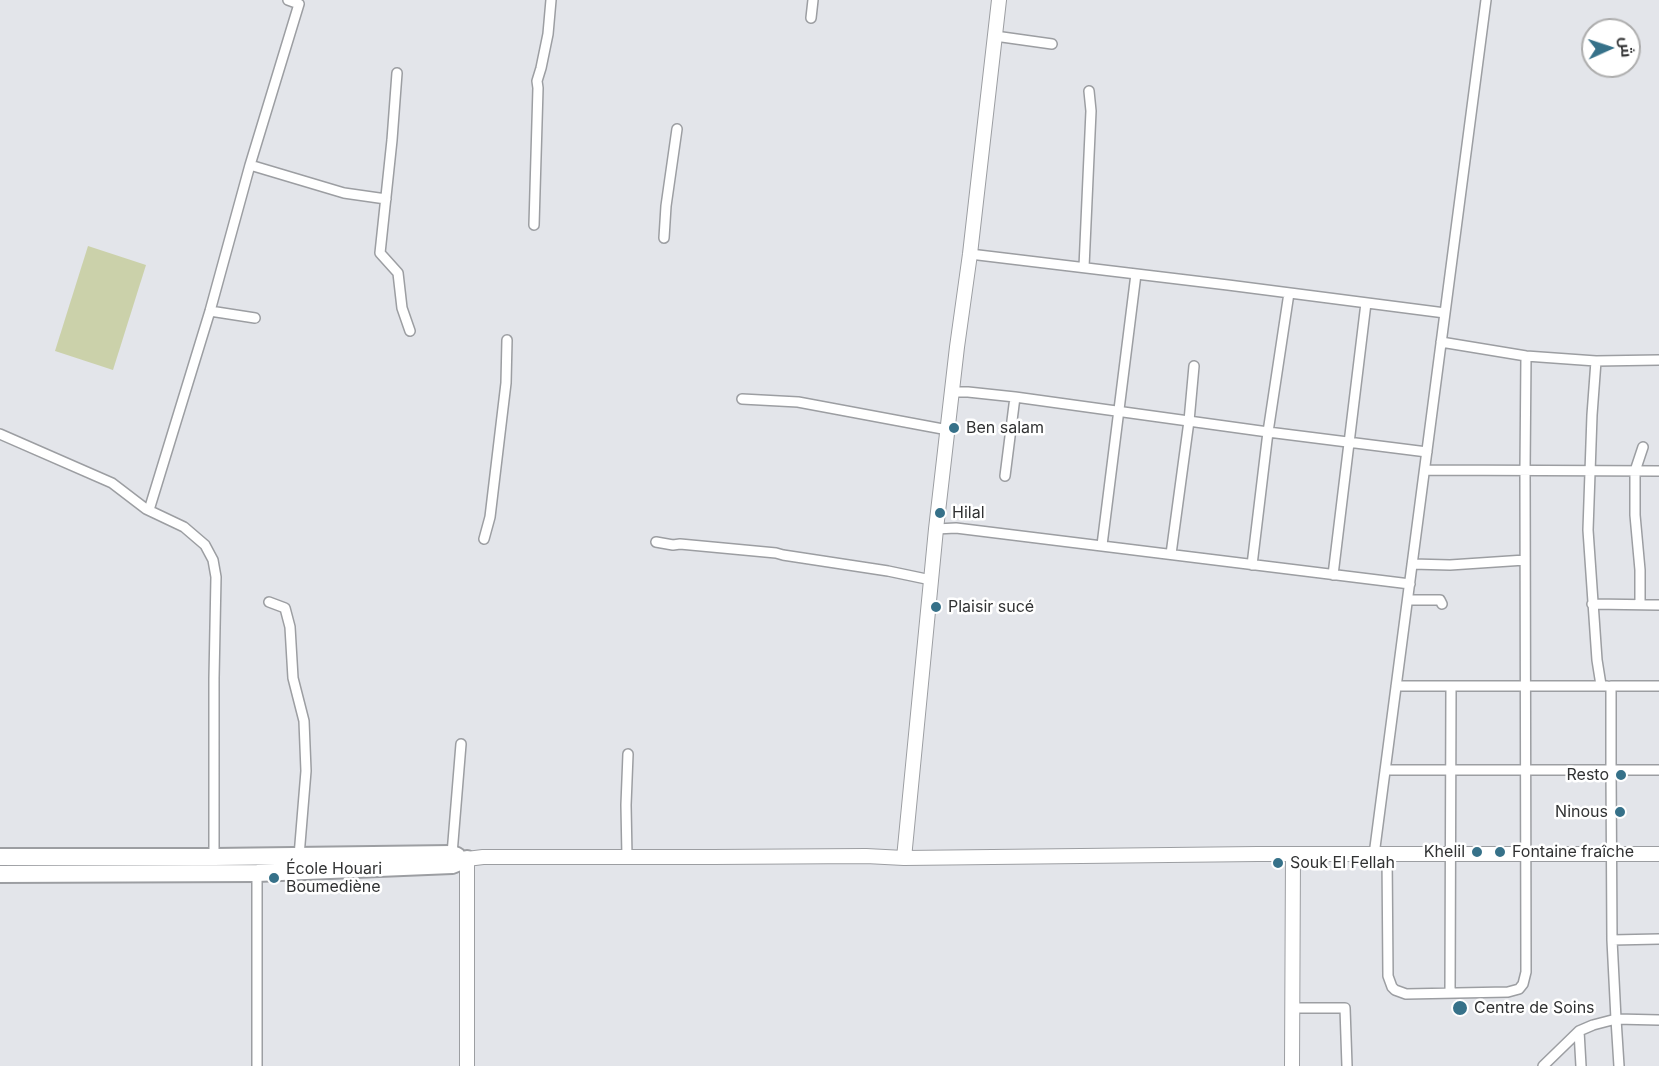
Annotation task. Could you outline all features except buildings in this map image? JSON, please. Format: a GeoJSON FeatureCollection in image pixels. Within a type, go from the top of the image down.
{"type":"FeatureCollection","features":[{"type":"Feature","properties":{"kind":"highway"},"geometry":{"type":"LineString","coordinates":[[0,857],[459,856]]}},
{"type":"Feature","properties":{"kind":"highway"},"geometry":{"type":"LineString","coordinates":[[0,874],[257,873],[452,865],[459,856]]}},
{"type":"Feature","properties":{"kind":"main road"},"geometry":{"type":"LineString","coordinates":[[904,858],[936,529],[999,0]]}},
{"type":"Feature","properties":{"kind":"main road"},"geometry":{"type":"LineString","coordinates":[[1292,1066],[1293,854]]}},
{"type":"Feature","properties":{"kind":"main road"},"geometry":{"type":"LineString","coordinates":[[467,1066],[459,856],[866,856],[904,858],[1293,854],[1659,854]]}},
{"type":"Feature","properties":{"kind":"street"},"geometry":{"type":"LineString","coordinates":[[149,510],[210,311],[250,165],[299,4],[288,0]]}},
{"type":"Feature","properties":{"kind":"street"},"geometry":{"type":"LineString","coordinates":[[534,225],[537,81],[546,45],[551,0]]}},
{"type":"Feature","properties":{"kind":"street"},"geometry":{"type":"LineString","coordinates":[[811,18],[813,0]]}},
{"type":"Feature","properties":{"kind":"street"},"geometry":{"type":"LineString","coordinates":[[1486,0],[1385,770],[1381,855],[1388,976],[1395,990],[1406,994],[1508,992],[1519,989],[1526,972],[1526,356]]}},
{"type":"Feature","properties":{"kind":"street"},"geometry":{"type":"LineString","coordinates":[[995,36],[1052,44]]}},
{"type":"Feature","properties":{"kind":"street"},"geometry":{"type":"LineString","coordinates":[[397,73],[380,253],[398,271],[402,308],[410,331]]}},
{"type":"Feature","properties":{"kind":"street"},"geometry":{"type":"LineString","coordinates":[[1084,267],[1091,111],[1089,91]]}},
{"type":"Feature","properties":{"kind":"street"},"geometry":{"type":"LineString","coordinates":[[664,238],[666,206],[677,129]]}},
{"type":"Feature","properties":{"kind":"street"},"geometry":{"type":"LineString","coordinates":[[250,165],[344,193],[386,199]]}},
{"type":"Feature","properties":{"kind":"street"},"geometry":{"type":"LineString","coordinates":[[970,254],[1445,313]]}},
{"type":"Feature","properties":{"kind":"street"},"geometry":{"type":"LineString","coordinates":[[1102,545],[1136,274]]}},
{"type":"Feature","properties":{"kind":"street"},"geometry":{"type":"LineString","coordinates":[[1252,565],[1268,432],[1289,293]]}},
{"type":"Feature","properties":{"kind":"street"},"geometry":{"type":"LineString","coordinates":[[1333,574],[1366,303]]}},
{"type":"Feature","properties":{"kind":"street"},"geometry":{"type":"LineString","coordinates":[[210,311],[255,318]]}},
{"type":"Feature","properties":{"kind":"street"},"geometry":{"type":"LineString","coordinates":[[484,539],[490,517],[506,383],[507,340]]}},
{"type":"Feature","properties":{"kind":"street"},"geometry":{"type":"LineString","coordinates":[[1441,342],[1526,356],[1596,361],[1659,360]]}},
{"type":"Feature","properties":{"kind":"street"},"geometry":{"type":"LineString","coordinates":[[1596,361],[1588,530],[1596,660],[1606,686],[1611,770],[1612,940],[1619,1066]]}},
{"type":"Feature","properties":{"kind":"street"},"geometry":{"type":"LineString","coordinates":[[1171,554],[1194,366]]}},
{"type":"Feature","properties":{"kind":"street"},"geometry":{"type":"LineString","coordinates":[[953,392],[1015,397],[1427,452]]}},
{"type":"Feature","properties":{"kind":"street"},"geometry":{"type":"LineString","coordinates":[[1005,476],[1015,397]]}},
{"type":"Feature","properties":{"kind":"street"},"geometry":{"type":"LineString","coordinates":[[742,399],[798,402],[948,430]]}},
{"type":"Feature","properties":{"kind":"street"},"geometry":{"type":"LineString","coordinates":[[0,434],[112,483],[149,510],[183,527],[205,545],[213,560],[216,577],[214,857]]}},
{"type":"Feature","properties":{"kind":"street"},"geometry":{"type":"LineString","coordinates":[[1640,604],[1635,471],[1643,447]]}},
{"type":"Feature","properties":{"kind":"street"},"geometry":{"type":"LineString","coordinates":[[1425,470],[1659,471]]}},
{"type":"Feature","properties":{"kind":"street"},"geometry":{"type":"LineString","coordinates":[[936,529],[956,528],[1410,584]]}},
{"type":"Feature","properties":{"kind":"street"},"geometry":{"type":"LineString","coordinates":[[656,542],[776,553],[931,580]]}},
{"type":"Feature","properties":{"kind":"street"},"geometry":{"type":"LineString","coordinates":[[1412,564],[1450,565],[1525,560]]}},
{"type":"Feature","properties":{"kind":"street"},"geometry":{"type":"LineString","coordinates":[[1407,600],[1440,600],[1442,604]]}},
{"type":"Feature","properties":{"kind":"street"},"geometry":{"type":"LineString","coordinates":[[270,602],[285,608],[290,627],[293,678],[304,721],[306,771],[299,856]]}},
{"type":"Feature","properties":{"kind":"street"},"geometry":{"type":"LineString","coordinates":[[1592,604],[1659,605]]}},
{"type":"Feature","properties":{"kind":"street"},"geometry":{"type":"LineString","coordinates":[[1396,686],[1659,686]]}},
{"type":"Feature","properties":{"kind":"street"},"geometry":{"type":"LineString","coordinates":[[1450,993],[1451,686]]}},
{"type":"Feature","properties":{"kind":"street"},"geometry":{"type":"LineString","coordinates":[[459,856],[460,744]]}},
{"type":"Feature","properties":{"kind":"street"},"geometry":{"type":"LineString","coordinates":[[627,857],[628,754]]}},
{"type":"Feature","properties":{"kind":"street"},"geometry":{"type":"LineString","coordinates":[[1385,770],[1659,770]]}},
{"type":"Feature","properties":{"kind":"street"},"geometry":{"type":"LineString","coordinates":[[257,873],[257,1066]]}},
{"type":"Feature","properties":{"kind":"street"},"geometry":{"type":"LineString","coordinates":[[1612,940],[1659,939]]}},
{"type":"Feature","properties":{"kind":"street"},"geometry":{"type":"LineString","coordinates":[[1293,1008],[1345,1008],[1347,1066]]}},
{"type":"Feature","properties":{"kind":"street"},"geometry":{"type":"LineString","coordinates":[[1543,1066],[1579,1031],[1593,1025],[1616,1019],[1659,1020]]}},
{"type":"Feature","properties":{"kind":"street"},"geometry":{"type":"LineString","coordinates":[[1579,1031],[1581,1066]]}},
{"type":"Feature","properties":{"kind":"green space"},"geometry":{"type":"Polygon","coordinates":[[[88,246],[146,265],[113,370],[55,351],[88,246]]]}},
{"type":"Feature","properties":{"kind":"place","name":"Ben salam"},"geometry":{"type":"Point","coordinates":[954,428]}},
{"type":"Feature","properties":{"kind":"place","name":"Hilal"},"geometry":{"type":"Point","coordinates":[940,513]}},
{"type":"Feature","properties":{"kind":"place","name":"Plaisir sucé"},"geometry":{"type":"Point","coordinates":[936,607]}},
{"type":"Feature","properties":{"kind":"place","name":"Resto"},"geometry":{"type":"Point","coordinates":[1621,775]}},
{"type":"Feature","properties":{"kind":"place","name":"Ninous"},"geometry":{"type":"Point","coordinates":[1620,812]}},
{"type":"Feature","properties":{"kind":"place","name":"Khelil"},"geometry":{"type":"Point","coordinates":[1477,852]}},
{"type":"Feature","properties":{"kind":"place","name":"Fontaine fraîche"},"geometry":{"type":"Point","coordinates":[1500,852]}},
{"type":"Feature","properties":{"kind":"place","name":"Souk El Fellah"},"geometry":{"type":"Point","coordinates":[1278,863]}},
{"type":"Feature","properties":{"kind":"place","name":"École Houari Boumediène"},"geometry":{"type":"Point","coordinates":[274,878]}},
{"type":"Feature","properties":{"kind":"place","name":"Centre de Soins"},"geometry":{"type":"Point","coordinates":[1460,1008]}}]}
